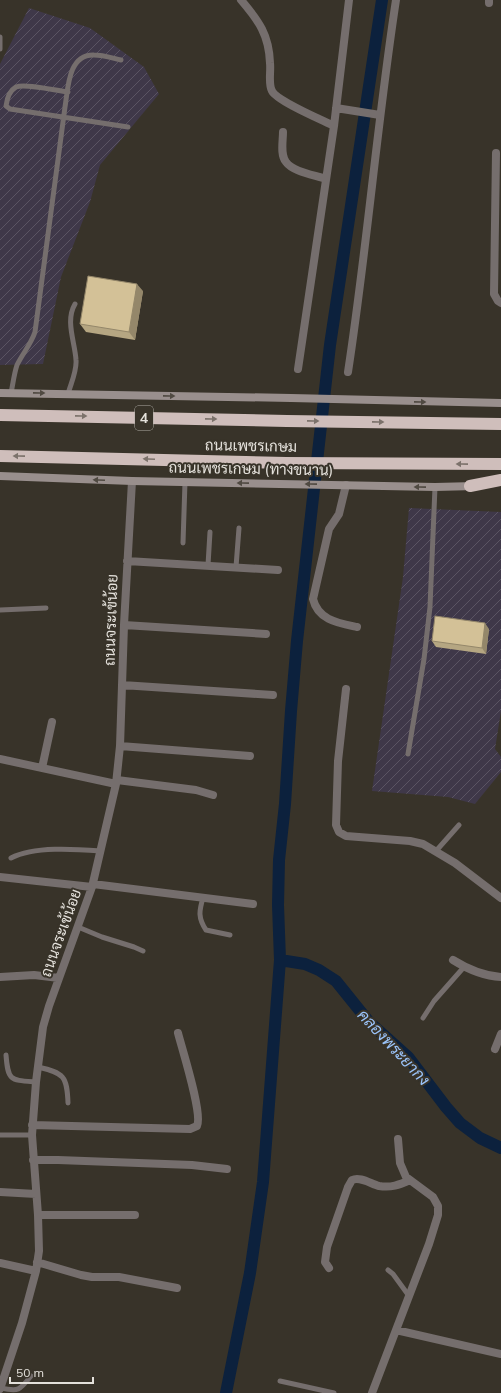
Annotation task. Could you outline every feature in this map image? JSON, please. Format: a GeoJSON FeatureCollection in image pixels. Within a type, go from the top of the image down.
{"type":"FeatureCollection","features":[{"type":"Feature","properties":{"kind":"highway","name":"ถนนเพชรเกษม"},"geometry":{"type":"LineString","coordinates":[[0,415],[501,424]]}},
{"type":"Feature","properties":{"kind":"highway","name":"ถนนเพชรเกษม"},"geometry":{"type":"LineString","coordinates":[[0,456],[286,463],[501,464]]}},
{"type":"Feature","properties":{"kind":"highway"},"geometry":{"type":"LineString","coordinates":[[470,486],[501,480]]}},
{"type":"Feature","properties":{"kind":"main road","name":"4"},"geometry":{"type":"LineString","coordinates":[[0,393],[501,403]]}},
{"type":"Feature","properties":{"kind":"main road","name":"ถนนเพชรเกษม (ทางขนาน)"},"geometry":{"type":"LineString","coordinates":[[0,476],[132,481],[435,487],[501,486]]}},
{"type":"Feature","properties":{"kind":"street"},"geometry":{"type":"LineString","coordinates":[[241,0],[265,32],[270,62],[270,84],[272,91],[280,99],[334,126]]}},
{"type":"Feature","properties":{"kind":"street"},"geometry":{"type":"LineString","coordinates":[[298,369],[334,126],[350,0]]}},
{"type":"Feature","properties":{"kind":"street"},"geometry":{"type":"LineString","coordinates":[[348,372],[361,277],[376,114],[396,0]]}},
{"type":"Feature","properties":{"kind":"street"},"geometry":{"type":"LineString","coordinates":[[336,108],[376,114]]}},
{"type":"Feature","properties":{"kind":"street"},"geometry":{"type":"LineString","coordinates":[[283,132],[282,149],[286,162],[294,168],[326,178]]}},
{"type":"Feature","properties":{"kind":"street"},"geometry":{"type":"LineString","coordinates":[[496,152],[497,253],[494,294],[501,303]]}},
{"type":"Feature","properties":{"kind":"street","name":"ถนนจระเข้น้อย"},"geometry":{"type":"LineString","coordinates":[[0,1389],[22,1323],[36,1266],[39,1236],[33,1160],[32,1125],[43,1027],[49,1006],[93,885],[116,782],[120,746],[124,626],[132,481]]}},
{"type":"Feature","properties":{"kind":"street"},"geometry":{"type":"LineString","coordinates":[[343,485],[339,514],[329,529],[313,598],[320,614],[328,619],[357,627]]}},
{"type":"Feature","properties":{"kind":"street"},"geometry":{"type":"LineString","coordinates":[[127,561],[278,570]]}},
{"type":"Feature","properties":{"kind":"street"},"geometry":{"type":"LineString","coordinates":[[124,626],[266,634]]}},
{"type":"Feature","properties":{"kind":"street"},"geometry":{"type":"LineString","coordinates":[[122,685],[274,695]]}},
{"type":"Feature","properties":{"kind":"street"},"geometry":{"type":"LineString","coordinates":[[346,689],[338,761],[336,825],[339,832],[346,836],[410,841],[423,844],[455,863],[501,898]]}},
{"type":"Feature","properties":{"kind":"street"},"geometry":{"type":"LineString","coordinates":[[42,768],[52,722]]}},
{"type":"Feature","properties":{"kind":"street"},"geometry":{"type":"LineString","coordinates":[[120,746],[250,756]]}},
{"type":"Feature","properties":{"kind":"street"},"geometry":{"type":"LineString","coordinates":[[0,759],[116,782],[196,790],[213,795]]}},
{"type":"Feature","properties":{"kind":"street"},"geometry":{"type":"LineString","coordinates":[[0,877],[93,885],[253,904]]}},
{"type":"Feature","properties":{"kind":"street"},"geometry":{"type":"LineString","coordinates":[[453,960],[464,967],[488,976],[501,977]]}},
{"type":"Feature","properties":{"kind":"street"},"geometry":{"type":"LineString","coordinates":[[0,976],[34,975],[59,978]]}},
{"type":"Feature","properties":{"kind":"street"},"geometry":{"type":"LineString","coordinates":[[32,1125],[190,1129],[197,1126],[196,1099],[178,1033]]}},
{"type":"Feature","properties":{"kind":"street"},"geometry":{"type":"LineString","coordinates":[[495,1049],[501,1034]]}},
{"type":"Feature","properties":{"kind":"street"},"geometry":{"type":"LineString","coordinates":[[372,1393],[429,1244],[438,1215],[438,1206],[432,1196],[410,1180],[403,1170],[400,1163],[398,1139]]}},
{"type":"Feature","properties":{"kind":"street"},"geometry":{"type":"LineString","coordinates":[[33,1160],[192,1166],[227,1169]]}},
{"type":"Feature","properties":{"kind":"street"},"geometry":{"type":"LineString","coordinates":[[329,1268],[325,1262],[327,1247],[352,1180],[358,1178],[378,1186],[390,1187],[397,1186],[410,1180]]}},
{"type":"Feature","properties":{"kind":"street"},"geometry":{"type":"LineString","coordinates":[[0,1192],[36,1194]]}},
{"type":"Feature","properties":{"kind":"street"},"geometry":{"type":"LineString","coordinates":[[38,1215],[135,1215]]}},
{"type":"Feature","properties":{"kind":"street"},"geometry":{"type":"LineString","coordinates":[[0,1263],[36,1266],[102,1278],[119,1277],[177,1288]]}},
{"type":"Feature","properties":{"kind":"street"},"geometry":{"type":"LineString","coordinates":[[396,1330],[501,1354]]}},
{"type":"Feature","properties":{"kind":"lane"},"geometry":{"type":"LineString","coordinates":[[0,37],[0,49]]}},
{"type":"Feature","properties":{"kind":"lane"},"geometry":{"type":"LineString","coordinates":[[11,393],[16,367],[36,332],[71,72],[76,62],[82,57],[94,55],[121,60]]}},
{"type":"Feature","properties":{"kind":"lane"},"geometry":{"type":"LineString","coordinates":[[68,92],[24,86],[17,87],[9,92],[6,100],[6,106],[10,109],[128,127]]}},
{"type":"Feature","properties":{"kind":"lane"},"geometry":{"type":"LineString","coordinates":[[68,394],[74,374],[76,360],[71,321],[72,310],[75,304]]}},
{"type":"Feature","properties":{"kind":"lane"},"geometry":{"type":"LineString","coordinates":[[183,543],[185,482]]}},
{"type":"Feature","properties":{"kind":"lane"},"geometry":{"type":"LineString","coordinates":[[408,754],[424,659],[430,607],[435,487]]}},
{"type":"Feature","properties":{"kind":"lane"},"geometry":{"type":"LineString","coordinates":[[236,567],[239,528]]}},
{"type":"Feature","properties":{"kind":"lane"},"geometry":{"type":"LineString","coordinates":[[208,565],[210,532]]}},
{"type":"Feature","properties":{"kind":"lane"},"geometry":{"type":"LineString","coordinates":[[0,610],[46,608]]}},
{"type":"Feature","properties":{"kind":"lane"},"geometry":{"type":"LineString","coordinates":[[436,851],[459,825]]}},
{"type":"Feature","properties":{"kind":"lane"},"geometry":{"type":"LineString","coordinates":[[11,858],[19,854],[40,850],[86,850],[101,852]]}},
{"type":"Feature","properties":{"kind":"lane"},"geometry":{"type":"LineString","coordinates":[[203,898],[199,911],[206,930],[230,935]]}},
{"type":"Feature","properties":{"kind":"lane"},"geometry":{"type":"LineString","coordinates":[[78,927],[102,938],[143,951]]}},
{"type":"Feature","properties":{"kind":"lane"},"geometry":{"type":"LineString","coordinates":[[423,1018],[434,1001],[464,967]]}},
{"type":"Feature","properties":{"kind":"lane"},"geometry":{"type":"LineString","coordinates":[[6,1055],[7,1073],[14,1080],[36,1082]]}},
{"type":"Feature","properties":{"kind":"lane"},"geometry":{"type":"LineString","coordinates":[[38,1067],[55,1071],[61,1075],[68,1089],[68,1104]]}},
{"type":"Feature","properties":{"kind":"lane"},"geometry":{"type":"LineString","coordinates":[[0,1135],[32,1135]]}},
{"type":"Feature","properties":{"kind":"lane"},"geometry":{"type":"LineString","coordinates":[[388,1270],[409,1296]]}},
{"type":"Feature","properties":{"kind":"lane"},"geometry":{"type":"LineString","coordinates":[[0,1389],[17,1390],[22,1388],[31,1376]]}},
{"type":"Feature","properties":{"kind":"lane"},"geometry":{"type":"LineString","coordinates":[[280,1380],[334,1393]]}},
{"type":"Feature","properties":{"kind":"shaded area"},"geometry":{"type":"Polygon","coordinates":[[[29,8],[90,28],[144,67],[159,94],[100,165],[90,202],[61,277],[43,364],[0,365],[0,64],[29,8]]]}},
{"type":"Feature","properties":{"kind":"shaded area"},"geometry":{"type":"Polygon","coordinates":[[[409,508],[501,512],[501,711],[495,749],[501,757],[501,772],[475,804],[448,797],[372,791],[403,577],[409,508]]]}},
{"type":"Feature","properties":{"kind":"building"},"geometry":{"type":"Polygon","coordinates":[[[88,276],[137,284],[129,332],[80,324],[88,276]]]}},
{"type":"Feature","properties":{"kind":"building"},"geometry":{"type":"Polygon","coordinates":[[[435,616],[485,623],[482,648],[432,641],[435,616]]]}},
{"type":"Feature","properties":{"kind":"waterway"},"geometry":{"type":"LineString","coordinates":[[226,1393],[250,1273],[263,1182],[280,960],[278,905],[279,860],[285,804],[297,641],[330,345],[382,0]]}},
{"type":"Feature","properties":{"kind":"waterway","name":"คลองพระยากง"},"geometry":{"type":"LineString","coordinates":[[280,960],[305,964],[319,970],[336,981],[369,1022],[408,1057],[460,1123],[480,1138],[501,1148]]}}]}
